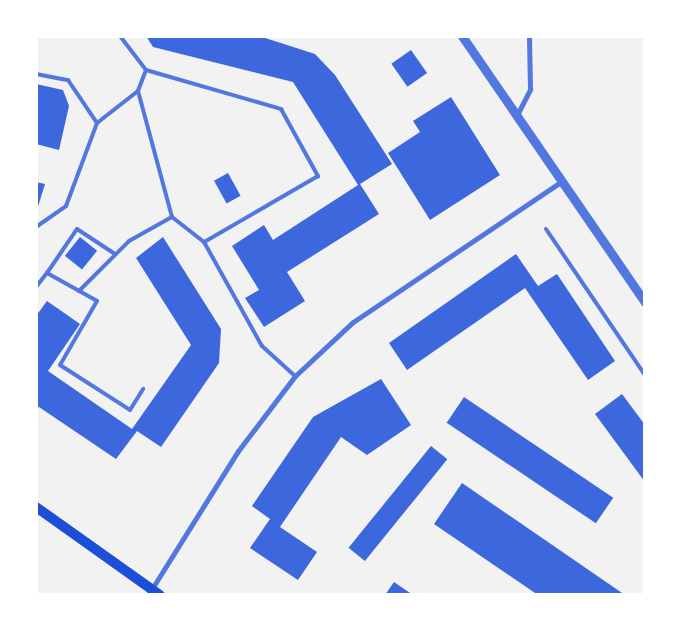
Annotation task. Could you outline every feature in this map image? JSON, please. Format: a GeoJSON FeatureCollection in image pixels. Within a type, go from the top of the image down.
{"type":"FeatureCollection","features":[{"type":"Feature","properties":{"kind":"main road"},"geometry":{"type":"LineString","coordinates":[[36,507],[153,593]]}},
{"type":"Feature","properties":{"kind":"street"},"geometry":{"type":"LineString","coordinates":[[462,36],[645,302]]}},
{"type":"Feature","properties":{"kind":"street"},"geometry":{"type":"LineString","coordinates":[[516,116],[530,89],[529,36]]}},
{"type":"Feature","properties":{"kind":"street"},"geometry":{"type":"LineString","coordinates":[[153,593],[238,450],[295,376],[353,322],[562,181]]}},
{"type":"Feature","properties":{"kind":"lane"},"geometry":{"type":"LineString","coordinates":[[120,36],[146,70],[281,109],[318,176],[204,242]]}},
{"type":"Feature","properties":{"kind":"lane"},"geometry":{"type":"LineString","coordinates":[[36,227],[66,206],[97,124],[138,91],[146,70]]}},
{"type":"Feature","properties":{"kind":"lane"},"geometry":{"type":"LineString","coordinates":[[36,74],[68,80],[97,124]]}},
{"type":"Feature","properties":{"kind":"lane"},"geometry":{"type":"LineString","coordinates":[[138,91],[172,217],[204,242],[262,346],[295,376]]}},
{"type":"Feature","properties":{"kind":"lane"},"geometry":{"type":"LineString","coordinates":[[79,291],[115,254],[172,217]]}},
{"type":"Feature","properties":{"kind":"lane"},"geometry":{"type":"LineString","coordinates":[[36,287],[77,229],[115,254]]}},
{"type":"Feature","properties":{"kind":"lane"},"geometry":{"type":"LineString","coordinates":[[546,229],[645,375]]}},
{"type":"Feature","properties":{"kind":"lane"},"geometry":{"type":"LineString","coordinates":[[47,273],[97,301],[60,365],[130,410],[144,389]]}},
{"type":"Feature","properties":{"kind":"building"},"geometry":{"type":"Polygon","coordinates":[[[146,36],[259,36],[315,54],[335,75],[392,164],[360,184],[379,214],[287,272],[305,301],[264,327],[245,298],[259,290],[232,246],[264,225],[273,240],[358,185],[293,82],[153,47],[146,36]]]}},
{"type":"Feature","properties":{"kind":"building"},"geometry":{"type":"Polygon","coordinates":[[[411,50],[427,73],[407,87],[391,64],[411,50]]]}},
{"type":"Feature","properties":{"kind":"building"},"geometry":{"type":"Polygon","coordinates":[[[36,84],[63,90],[69,106],[59,150],[36,144],[36,84]]]}},
{"type":"Feature","properties":{"kind":"building"},"geometry":{"type":"Polygon","coordinates":[[[451,97],[500,175],[430,220],[388,153],[420,132],[413,121],[451,97]]]}},
{"type":"Feature","properties":{"kind":"building"},"geometry":{"type":"Polygon","coordinates":[[[228,173],[241,196],[227,203],[214,181],[228,173]]]}},
{"type":"Feature","properties":{"kind":"building"},"geometry":{"type":"Polygon","coordinates":[[[36,182],[45,184],[36,213],[36,182]]]}},
{"type":"Feature","properties":{"kind":"building"},"geometry":{"type":"Polygon","coordinates":[[[80,237],[97,251],[82,269],[65,256],[80,237]]]}},
{"type":"Feature","properties":{"kind":"building"},"geometry":{"type":"Polygon","coordinates":[[[163,237],[221,329],[219,363],[161,447],[137,431],[116,459],[36,405],[36,316],[47,301],[80,324],[48,371],[132,429],[191,345],[136,258],[163,237]]]}},
{"type":"Feature","properties":{"kind":"building"},"geometry":{"type":"Polygon","coordinates":[[[516,254],[538,286],[557,274],[615,361],[588,380],[525,288],[407,370],[389,343],[516,254]]]}},
{"type":"Feature","properties":{"kind":"building"},"geometry":{"type":"Polygon","coordinates":[[[381,379],[411,425],[367,455],[341,437],[280,527],[317,552],[298,580],[250,548],[270,519],[252,506],[313,417],[381,379]]]}},
{"type":"Feature","properties":{"kind":"building"},"geometry":{"type":"Polygon","coordinates":[[[622,394],[645,425],[645,482],[595,414],[622,394]]]}},
{"type":"Feature","properties":{"kind":"building"},"geometry":{"type":"Polygon","coordinates":[[[464,397],[613,498],[596,523],[447,423],[464,397]]]}},
{"type":"Feature","properties":{"kind":"building"},"geometry":{"type":"Polygon","coordinates":[[[431,446],[447,459],[365,561],[349,548],[431,446]]]}},
{"type":"Feature","properties":{"kind":"building"},"geometry":{"type":"Polygon","coordinates":[[[462,483],[625,595],[538,595],[434,524],[462,483]]]}},
{"type":"Feature","properties":{"kind":"building"},"geometry":{"type":"Polygon","coordinates":[[[394,582],[413,595],[385,595],[394,582]]]}}]}
